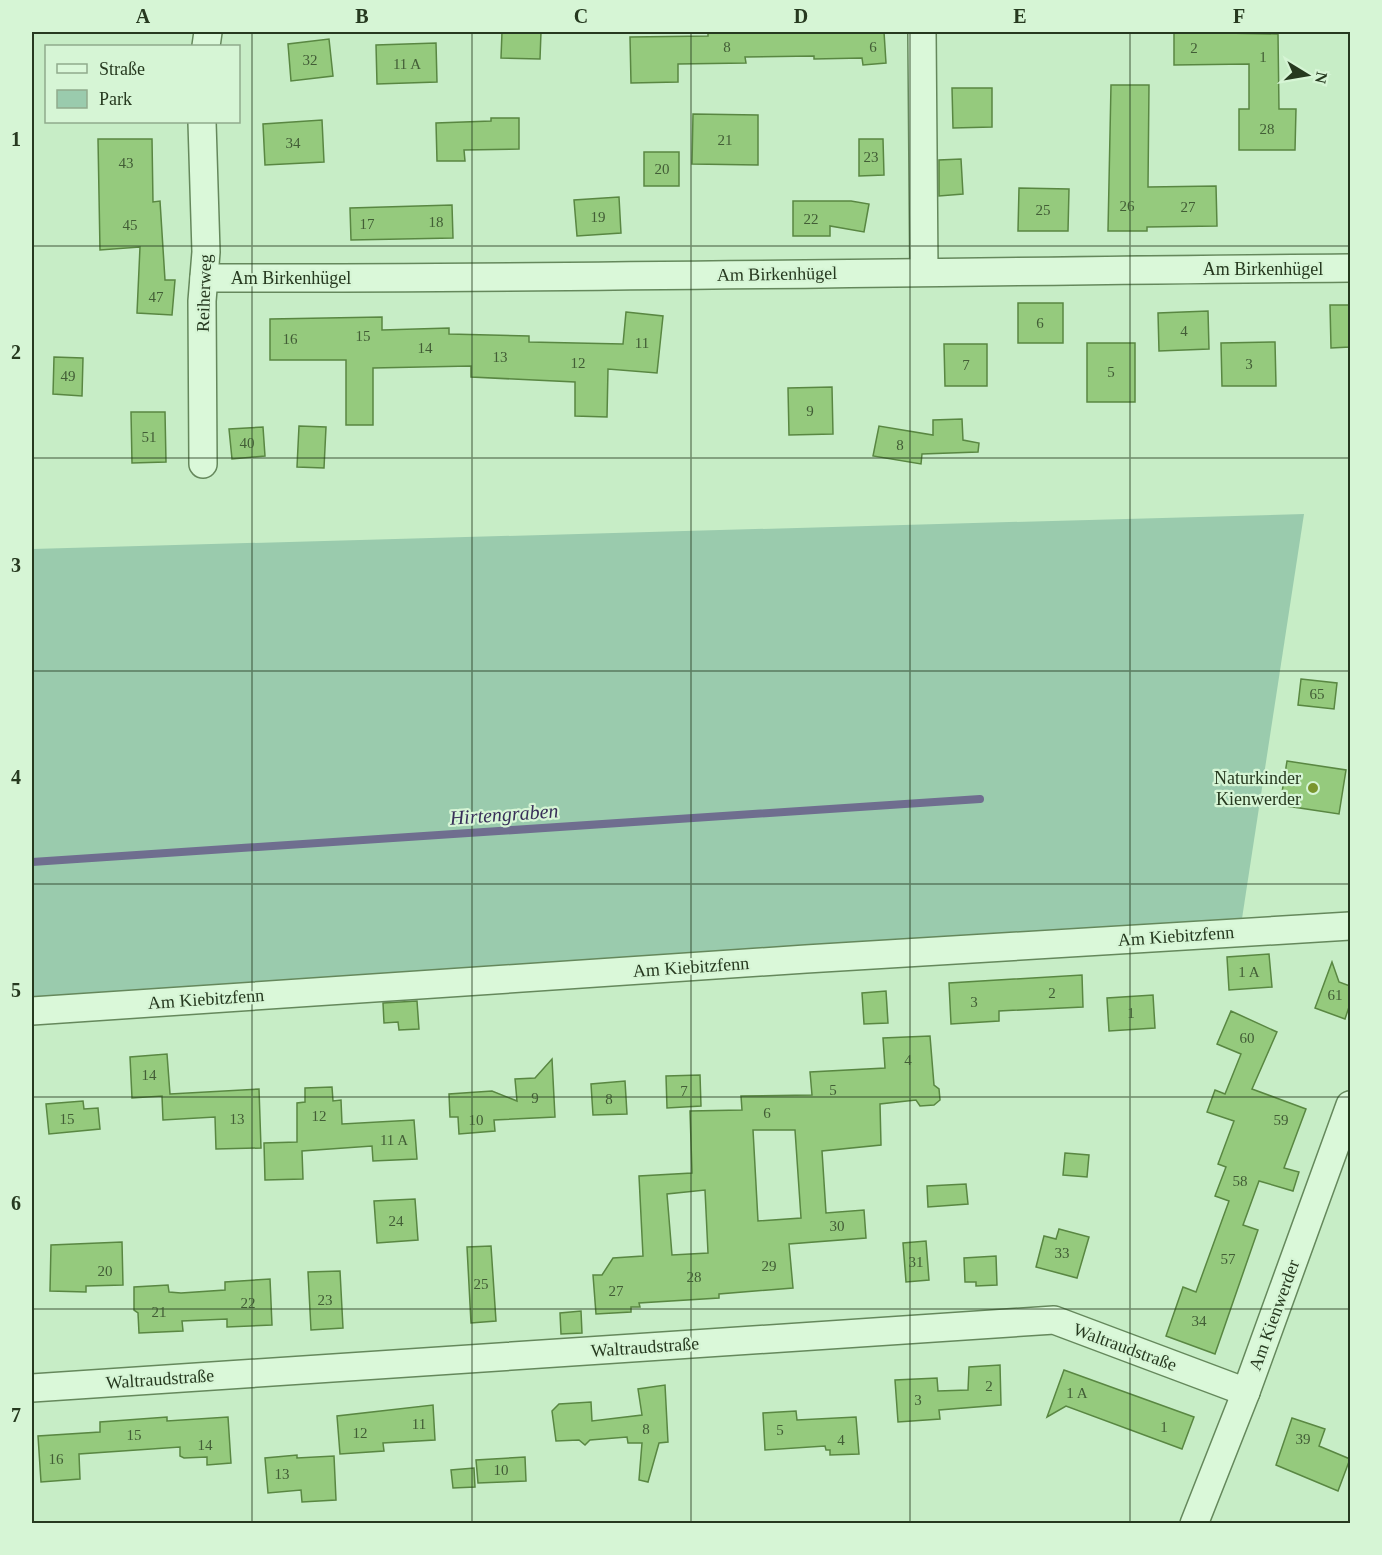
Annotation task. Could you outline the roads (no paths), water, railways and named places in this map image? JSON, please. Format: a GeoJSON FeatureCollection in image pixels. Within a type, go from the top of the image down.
{"type":"FeatureCollection","features":[{"type":"Feature","properties":{"kind":"street"},"geometry":{"type":"LineString","coordinates":[[922,32],[924,261]]}},
{"type":"Feature","properties":{"kind":"street","name":"Reiherweg"},"geometry":{"type":"LineString","coordinates":[[202,123],[206,252],[203,464]]}},
{"type":"Feature","properties":{"kind":"street","name":"Am Birkenhügel"},"geometry":{"type":"LineString","coordinates":[[204,278],[627,277],[924,261],[1350,268]]}},
{"type":"Feature","properties":{"kind":"street","name":"Am Kiebitzfenn"},"geometry":{"type":"LineString","coordinates":[[32,1011],[794,960],[1350,926]]}},
{"type":"Feature","properties":{"kind":"street","name":"Am Kienwerder"},"geometry":{"type":"LineString","coordinates":[[1194,1524],[1246,1392],[1350,1105]]}},
{"type":"Feature","properties":{"kind":"street","name":"Waltraudstraße"},"geometry":{"type":"LineString","coordinates":[[32,1388],[1054,1320],[1246,1392]]}},
{"type":"Feature","properties":{"kind":"waterway","name":"Hirtengraben"},"geometry":{"type":"LineString","coordinates":[[32,862],[980,799]]}},
{"type":"Feature","properties":{"kind":"place","name":"Naturkinder Kienwerder"},"geometry":{"type":"Point","coordinates":[1313,788]}}]}
